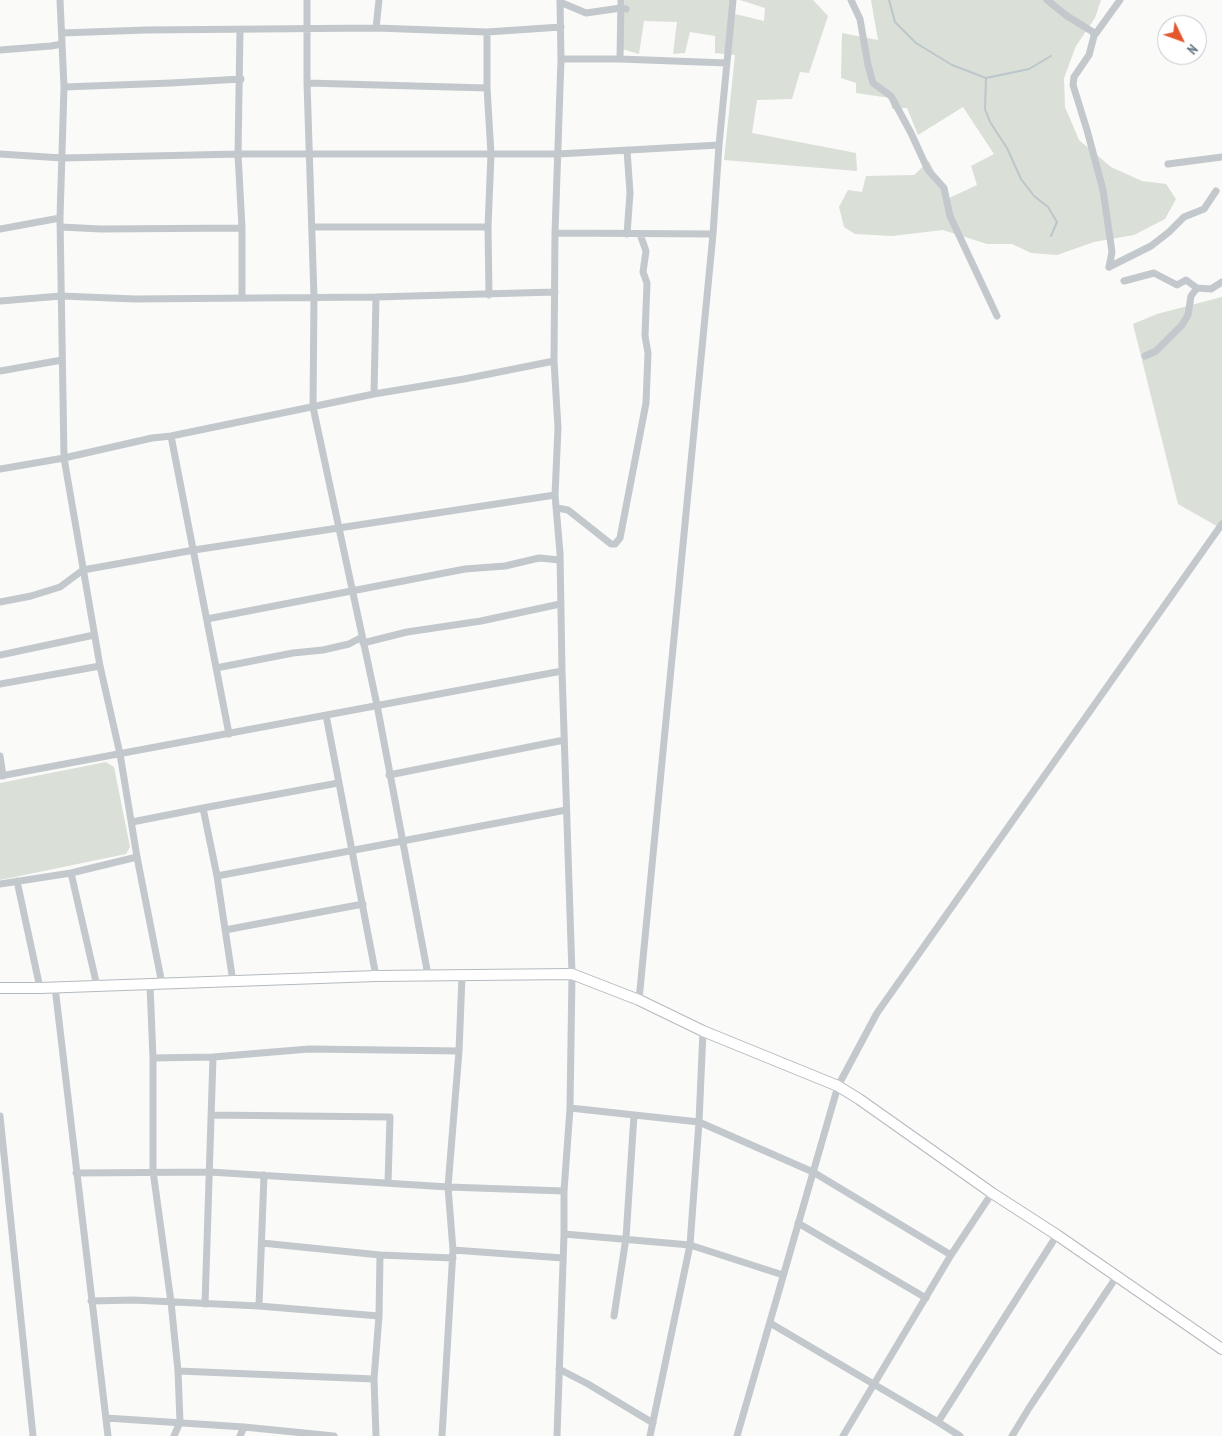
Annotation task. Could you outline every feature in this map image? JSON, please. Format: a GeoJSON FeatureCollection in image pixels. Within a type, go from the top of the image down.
{"type":"FeatureCollection","features":[{"type":"Feature","properties":{"kind":"street"},"geometry":{"type":"LineString","coordinates":[[60,0],[64,87],[60,218],[64,458],[94,635],[120,754],[137,857],[162,984]]}},
{"type":"Feature","properties":{"kind":"street"},"geometry":{"type":"LineString","coordinates":[[308,0],[307,83],[314,297],[313,407],[377,705],[401,841],[428,975]]}},
{"type":"Feature","properties":{"kind":"street"},"geometry":{"type":"LineString","coordinates":[[376,28],[379,0]]}},
{"type":"Feature","properties":{"kind":"street"},"geometry":{"type":"LineString","coordinates":[[638,1000],[713,234],[719,145],[733,0]]}},
{"type":"Feature","properties":{"kind":"street"},"geometry":{"type":"LineString","coordinates":[[852,0],[860,18],[873,83],[891,96],[911,132],[928,170],[944,188],[950,216],[997,316]]}},
{"type":"Feature","properties":{"kind":"street"},"geometry":{"type":"LineString","coordinates":[[1047,0],[1067,16],[1093,32],[1094,36]]}},
{"type":"Feature","properties":{"kind":"street"},"geometry":{"type":"LineString","coordinates":[[1120,0],[1094,36],[1089,55],[1074,77],[1073,84],[1103,190],[1112,252],[1109,267],[1151,246],[1184,217],[1204,209],[1216,191]]}},
{"type":"Feature","properties":{"kind":"street"},"geometry":{"type":"LineString","coordinates":[[557,1436],[564,1258],[564,1191],[570,1108],[572,974],[560,560],[555,495],[558,428],[554,360],[555,234],[562,59],[560,1],[586,13],[623,6],[620,59]]}},
{"type":"Feature","properties":{"kind":"street"},"geometry":{"type":"LineString","coordinates":[[62,33],[146,30],[376,28],[487,32],[560,27]]}},
{"type":"Feature","properties":{"kind":"street"},"geometry":{"type":"LineString","coordinates":[[240,30],[241,79],[238,154],[242,228],[242,298]]}},
{"type":"Feature","properties":{"kind":"street"},"geometry":{"type":"LineString","coordinates":[[487,32],[487,88],[491,154],[488,227],[489,295]]}},
{"type":"Feature","properties":{"kind":"street"},"geometry":{"type":"LineString","coordinates":[[0,50],[62,44]]}},
{"type":"Feature","properties":{"kind":"street"},"geometry":{"type":"LineString","coordinates":[[562,59],[727,63]]}},
{"type":"Feature","properties":{"kind":"street"},"geometry":{"type":"LineString","coordinates":[[64,87],[241,79]]}},
{"type":"Feature","properties":{"kind":"street"},"geometry":{"type":"LineString","coordinates":[[307,83],[487,88]]}},
{"type":"Feature","properties":{"kind":"street"},"geometry":{"type":"LineString","coordinates":[[0,154],[62,158],[238,154],[558,154],[719,145]]}},
{"type":"Feature","properties":{"kind":"street"},"geometry":{"type":"LineString","coordinates":[[627,150],[630,193],[627,234]]}},
{"type":"Feature","properties":{"kind":"street"},"geometry":{"type":"LineString","coordinates":[[1168,164],[1222,157]]}},
{"type":"Feature","properties":{"kind":"street"},"geometry":{"type":"LineString","coordinates":[[0,229],[60,218]]}},
{"type":"Feature","properties":{"kind":"street"},"geometry":{"type":"LineString","coordinates":[[61,227],[101,229],[242,228]]}},
{"type":"Feature","properties":{"kind":"street"},"geometry":{"type":"LineString","coordinates":[[313,227],[488,227]]}},
{"type":"Feature","properties":{"kind":"street"},"geometry":{"type":"LineString","coordinates":[[555,234],[713,234]]}},
{"type":"Feature","properties":{"kind":"street"},"geometry":{"type":"LineString","coordinates":[[557,508],[568,510],[611,544],[615,544],[620,538],[646,403],[648,353],[645,336],[647,283],[643,272],[646,251],[640,234]]}},
{"type":"Feature","properties":{"kind":"street"},"geometry":{"type":"LineString","coordinates":[[1124,280],[1154,273],[1177,285],[1186,280],[1197,288],[1211,289],[1222,282]]}},
{"type":"Feature","properties":{"kind":"street"},"geometry":{"type":"LineString","coordinates":[[1144,356],[1156,351],[1182,325],[1188,315],[1191,296],[1197,288]]}},
{"type":"Feature","properties":{"kind":"street"},"geometry":{"type":"LineString","coordinates":[[0,301],[61,296],[135,299],[376,297],[555,292]]}},
{"type":"Feature","properties":{"kind":"street"},"geometry":{"type":"LineString","coordinates":[[374,394],[376,297]]}},
{"type":"Feature","properties":{"kind":"street"},"geometry":{"type":"LineString","coordinates":[[0,371],[62,360]]}},
{"type":"Feature","properties":{"kind":"street"},"geometry":{"type":"LineString","coordinates":[[0,469],[64,458],[152,438],[171,436],[374,394],[464,379],[554,360]]}},
{"type":"Feature","properties":{"kind":"street"},"geometry":{"type":"LineString","coordinates":[[171,436],[229,734]]}},
{"type":"Feature","properties":{"kind":"street"},"geometry":{"type":"LineString","coordinates":[[0,602],[31,596],[60,587],[83,570],[194,550],[555,495]]}},
{"type":"Feature","properties":{"kind":"street"},"geometry":{"type":"LineString","coordinates":[[737,1436],[838,1086],[877,1013],[1222,524]]}},
{"type":"Feature","properties":{"kind":"street"},"geometry":{"type":"LineString","coordinates":[[207,619],[465,569],[505,566],[539,558],[560,560]]}},
{"type":"Feature","properties":{"kind":"street"},"geometry":{"type":"LineString","coordinates":[[216,668],[323,650],[407,632],[481,621],[560,604]]}},
{"type":"Feature","properties":{"kind":"street"},"geometry":{"type":"LineString","coordinates":[[0,655],[94,635]]}},
{"type":"Feature","properties":{"kind":"street"},"geometry":{"type":"LineString","coordinates":[[0,684],[100,666]]}},
{"type":"Feature","properties":{"kind":"street"},"geometry":{"type":"LineString","coordinates":[[0,756],[2,776],[562,671]]}},
{"type":"Feature","properties":{"kind":"street"},"geometry":{"type":"LineString","coordinates":[[326,715],[376,976]]}},
{"type":"Feature","properties":{"kind":"street"},"geometry":{"type":"LineString","coordinates":[[389,775],[564,740]]}},
{"type":"Feature","properties":{"kind":"street"},"geometry":{"type":"LineString","coordinates":[[132,822],[338,784]]}},
{"type":"Feature","properties":{"kind":"street"},"geometry":{"type":"LineString","coordinates":[[203,808],[217,876],[233,982]]}},
{"type":"Feature","properties":{"kind":"street"},"geometry":{"type":"LineString","coordinates":[[217,876],[566,810]]}},
{"type":"Feature","properties":{"kind":"street"},"geometry":{"type":"LineString","coordinates":[[0,884],[71,872],[137,857]]}},
{"type":"Feature","properties":{"kind":"street"},"geometry":{"type":"LineString","coordinates":[[71,872],[97,986]]}},
{"type":"Feature","properties":{"kind":"street"},"geometry":{"type":"LineString","coordinates":[[17,881],[40,988]]}},
{"type":"Feature","properties":{"kind":"street"},"geometry":{"type":"LineString","coordinates":[[225,930],[363,904]]}},
{"type":"Feature","properties":{"kind":"street"},"geometry":{"type":"LineString","coordinates":[[0,988],[376,976],[572,974],[638,1000],[703,1031],[838,1086],[859,1098],[992,1193],[1222,1348]]}},
{"type":"Feature","properties":{"kind":"street"},"geometry":{"type":"LineString","coordinates":[[442,1436],[453,1254],[448,1187],[459,1051],[462,976]]}},
{"type":"Feature","properties":{"kind":"street"},"geometry":{"type":"LineString","coordinates":[[150,984],[153,1058],[153,1171],[171,1302],[178,1371],[180,1422],[174,1436]]}},
{"type":"Feature","properties":{"kind":"street"},"geometry":{"type":"LineString","coordinates":[[55,987],[108,1436]]}},
{"type":"Feature","properties":{"kind":"street"},"geometry":{"type":"LineString","coordinates":[[650,1436],[690,1245],[699,1122],[703,1031]]}},
{"type":"Feature","properties":{"kind":"street"},"geometry":{"type":"LineString","coordinates":[[153,1058],[213,1057],[309,1049],[459,1051]]}},
{"type":"Feature","properties":{"kind":"street"},"geometry":{"type":"LineString","coordinates":[[205,1304],[213,1057]]}},
{"type":"Feature","properties":{"kind":"street"},"geometry":{"type":"LineString","coordinates":[[570,1108],[699,1122],[813,1172],[951,1255]]}},
{"type":"Feature","properties":{"kind":"street"},"geometry":{"type":"LineString","coordinates":[[211,1114],[390,1116],[388,1183]]}},
{"type":"Feature","properties":{"kind":"street"},"geometry":{"type":"LineString","coordinates":[[614,1316],[626,1238],[634,1115]]}},
{"type":"Feature","properties":{"kind":"street"},"geometry":{"type":"LineString","coordinates":[[0,1116],[33,1436]]}},
{"type":"Feature","properties":{"kind":"street"},"geometry":{"type":"LineString","coordinates":[[76,1173],[210,1172],[448,1187],[564,1191]]}},
{"type":"Feature","properties":{"kind":"street"},"geometry":{"type":"LineString","coordinates":[[258,1306],[264,1175]]}},
{"type":"Feature","properties":{"kind":"street"},"geometry":{"type":"LineString","coordinates":[[843,1436],[951,1255],[992,1193]]}},
{"type":"Feature","properties":{"kind":"street"},"geometry":{"type":"LineString","coordinates":[[798,1223],[926,1298]]}},
{"type":"Feature","properties":{"kind":"street"},"geometry":{"type":"LineString","coordinates":[[564,1234],[690,1245],[784,1275]]}},
{"type":"Feature","properties":{"kind":"street"},"geometry":{"type":"LineString","coordinates":[[938,1422],[1057,1235]]}},
{"type":"Feature","properties":{"kind":"street"},"geometry":{"type":"LineString","coordinates":[[262,1243],[380,1255],[453,1254],[564,1258]]}},
{"type":"Feature","properties":{"kind":"street"},"geometry":{"type":"LineString","coordinates":[[376,1436],[374,1379],[379,1316],[380,1255]]}},
{"type":"Feature","properties":{"kind":"street"},"geometry":{"type":"LineString","coordinates":[[1012,1436],[1117,1276]]}},
{"type":"Feature","properties":{"kind":"street"},"geometry":{"type":"LineString","coordinates":[[91,1301],[133,1300],[258,1306],[379,1316]]}},
{"type":"Feature","properties":{"kind":"street"},"geometry":{"type":"LineString","coordinates":[[770,1323],[960,1436]]}},
{"type":"Feature","properties":{"kind":"street"},"geometry":{"type":"LineString","coordinates":[[559,1369],[653,1423]]}},
{"type":"Feature","properties":{"kind":"street"},"geometry":{"type":"LineString","coordinates":[[178,1371],[374,1379]]}},
{"type":"Feature","properties":{"kind":"street"},"geometry":{"type":"LineString","coordinates":[[106,1418],[244,1427],[334,1436]]}},
{"type":"Feature","properties":{"kind":"street"},"geometry":{"type":"LineString","coordinates":[[240,1436],[244,1427]]}},
{"type":"Feature","properties":{"kind":"shaded area"},"geometry":{"type":"Polygon","coordinates":[[[625,0],[735,0],[735,14],[764,21],[765,8],[740,0],[813,0],[828,16],[809,73],[800,72],[792,99],[757,100],[752,133],[856,153],[857,171],[724,160],[735,55],[715,53],[715,36],[690,32],[685,53],[673,54],[677,22],[644,21],[639,54],[622,49],[625,0]]]}},
{"type":"Feature","properties":{"kind":"shaded area"},"geometry":{"type":"Polygon","coordinates":[[[871,0],[1101,0],[1095,18],[1076,46],[1064,78],[1065,107],[1079,140],[1111,167],[1142,181],[1166,184],[1176,199],[1165,219],[1134,235],[1094,242],[1057,255],[1031,253],[1012,244],[987,244],[943,230],[892,236],[855,234],[844,227],[839,207],[848,190],[862,192],[866,176],[914,175],[929,161],[947,199],[977,185],[971,166],[994,154],[963,107],[918,135],[907,108],[892,109],[890,98],[856,93],[856,83],[841,78],[842,33],[878,40],[871,0]]]}},
{"type":"Feature","properties":{"kind":"shaded area"},"geometry":{"type":"Polygon","coordinates":[[[1222,297],[1222,529],[1178,504],[1133,324],[1157,314],[1222,297]]]}},
{"type":"Feature","properties":{"kind":"shaded area"},"geometry":{"type":"Polygon","coordinates":[[[106,762],[114,767],[130,847],[126,854],[0,880],[0,783],[106,762]]]}},
{"type":"Feature","properties":{"kind":"waterway"},"geometry":{"type":"LineString","coordinates":[[889,0],[895,22],[916,43],[952,65],[986,78],[985,109],[990,122],[1007,148],[1021,179],[1034,196],[1048,207],[1057,222],[1051,236]]}},
{"type":"Feature","properties":{"kind":"waterway"},"geometry":{"type":"LineString","coordinates":[[986,78],[1029,69],[1051,56]]}}]}
